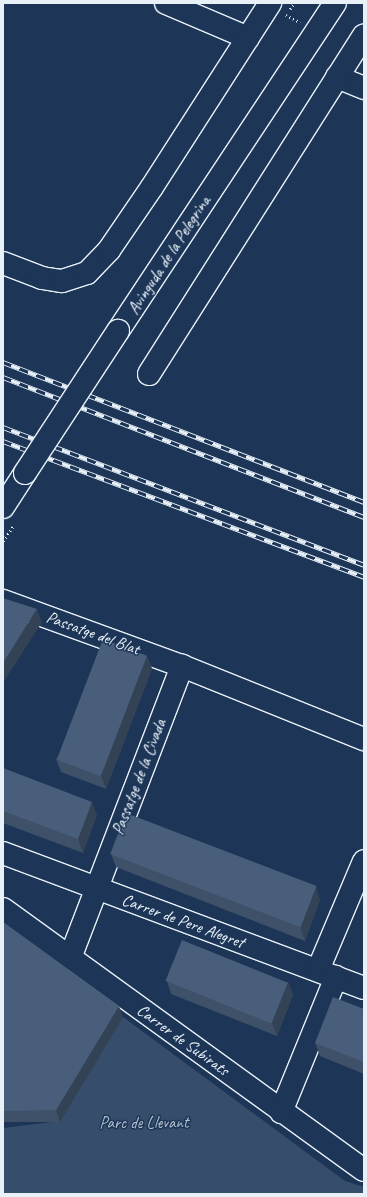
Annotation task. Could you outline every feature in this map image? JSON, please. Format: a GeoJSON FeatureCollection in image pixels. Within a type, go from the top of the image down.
{"type":"FeatureCollection","features":[{"type":"Feature","properties":{"kind":"street"},"geometry":{"type":"LineString","coordinates":[[166,3],[248,38]]}},
{"type":"Feature","properties":{"kind":"street"},"geometry":{"type":"LineString","coordinates":[[3,263],[42,278],[62,281],[86,273],[109,250],[270,3]]}},
{"type":"Feature","properties":{"kind":"street","name":"Avinguda de la Pelegrina"},"geometry":{"type":"LineString","coordinates":[[3,508],[335,3]]}},
{"type":"Feature","properties":{"kind":"street"},"geometry":{"type":"LineString","coordinates":[[149,374],[364,35]]}},
{"type":"Feature","properties":{"kind":"street"},"geometry":{"type":"LineString","coordinates":[[337,77],[364,88]]}},
{"type":"Feature","properties":{"kind":"street","name":"Passatge del Blat"},"geometry":{"type":"LineString","coordinates":[[3,600],[182,666],[364,739]]}},
{"type":"Feature","properties":{"kind":"street","name":"Passatge de la Civada"},"geometry":{"type":"LineString","coordinates":[[70,958],[95,889],[182,666]]}},
{"type":"Feature","properties":{"kind":"street","name":"Carrer de Pere Alegret"},"geometry":{"type":"LineString","coordinates":[[3,853],[95,889],[327,973],[364,988]]}},
{"type":"Feature","properties":{"kind":"street"},"geometry":{"type":"LineString","coordinates":[[281,1112],[364,861]]}},
{"type":"Feature","properties":{"kind":"street","name":"Carrer de Subirats"},"geometry":{"type":"LineString","coordinates":[[3,909],[281,1112],[364,1170]]}},
{"type":"Feature","properties":{"kind":"path"},"geometry":{"type":"LineString","coordinates":[[294,3],[286,15],[317,30]]}},
{"type":"Feature","properties":{"kind":"green space","name":"Parc de Llevant"},"geometry":{"type":"Polygon","coordinates":[[[123,1017],[345,1181],[364,1187],[364,1194],[3,1194],[3,1128],[60,1121],[123,1017]]]}},
{"type":"Feature","properties":{"kind":"building"},"geometry":{"type":"Polygon","coordinates":[[[3,598],[37,609],[3,663],[3,598]]]}},
{"type":"Feature","properties":{"kind":"building"},"geometry":{"type":"Polygon","coordinates":[[[103,639],[147,656],[101,776],[57,759],[103,639]]]}},
{"type":"Feature","properties":{"kind":"building"},"geometry":{"type":"Polygon","coordinates":[[[3,768],[92,802],[78,839],[3,811],[3,768]]]}},
{"type":"Feature","properties":{"kind":"building"},"geometry":{"type":"Polygon","coordinates":[[[126,813],[316,886],[301,927],[110,854],[126,813]]]}},
{"type":"Feature","properties":{"kind":"building"},"geometry":{"type":"Polygon","coordinates":[[[3,922],[119,1006],[56,1110],[3,1111],[3,922]]]}},
{"type":"Feature","properties":{"kind":"building"},"geometry":{"type":"Polygon","coordinates":[[[182,940],[288,983],[271,1024],[166,981],[182,940]]]}},
{"type":"Feature","properties":{"kind":"building"},"geometry":{"type":"Polygon","coordinates":[[[333,997],[364,1009],[364,1062],[315,1043],[333,997]]]}},
{"type":"Feature","properties":{"kind":"railway"},"geometry":{"type":"LineString","coordinates":[[3,362],[364,502]]}},
{"type":"Feature","properties":{"kind":"railway"},"geometry":{"type":"LineString","coordinates":[[3,377],[364,517]]}},
{"type":"Feature","properties":{"kind":"railway"},"geometry":{"type":"LineString","coordinates":[[3,427],[364,565]]}},
{"type":"Feature","properties":{"kind":"railway"},"geometry":{"type":"LineString","coordinates":[[3,441],[364,577]]}}]}
